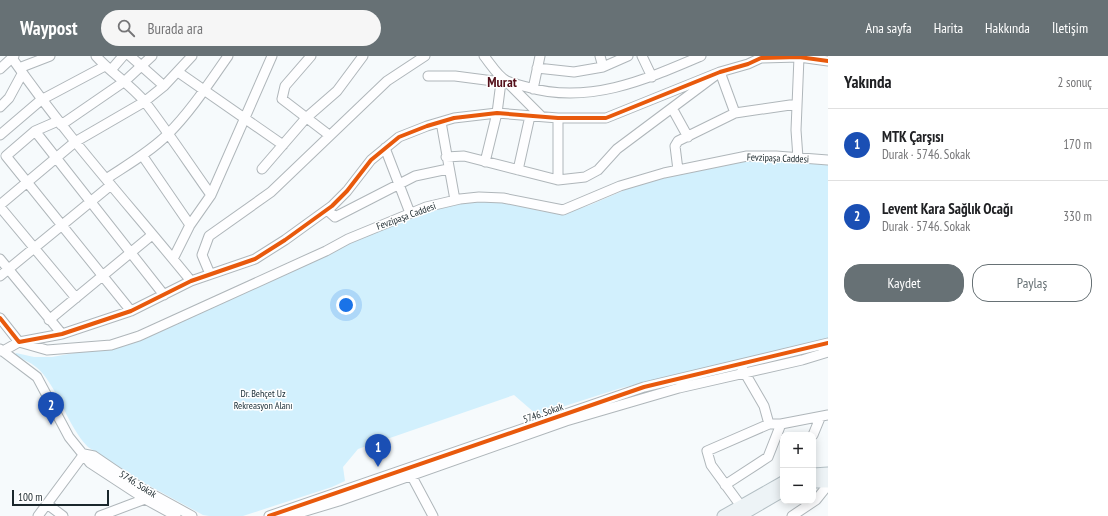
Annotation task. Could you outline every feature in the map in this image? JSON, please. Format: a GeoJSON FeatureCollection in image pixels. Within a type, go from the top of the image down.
{"type":"FeatureCollection","features":[{"type":"Feature","properties":{"kind":"main road"},"geometry":{"type":"LineString","coordinates":[[816,474],[828,473]]}},
{"type":"Feature","properties":{"kind":"main road"},"geometry":{"type":"LineString","coordinates":[[816,482],[828,482]]}},
{"type":"Feature","properties":{"kind":"main road"},"geometry":{"type":"LineString","coordinates":[[741,511],[780,484]]}},
{"type":"Feature","properties":{"kind":"main road"},"geometry":{"type":"LineString","coordinates":[[723,516],[741,511],[780,492]]}},
{"type":"Feature","properties":{"kind":"street"},"geometry":{"type":"LineString","coordinates":[[0,107],[9,98],[21,71],[50,56]]}},
{"type":"Feature","properties":{"kind":"street"},"geometry":{"type":"LineString","coordinates":[[96,56],[108,68],[125,81],[144,102],[211,195]]}},
{"type":"Feature","properties":{"kind":"street"},"geometry":{"type":"LineString","coordinates":[[0,135],[42,100],[108,68],[123,56]]}},
{"type":"Feature","properties":{"kind":"street"},"geometry":{"type":"LineString","coordinates":[[130,56],[164,86]]}},
{"type":"Feature","properties":{"kind":"street"},"geometry":{"type":"LineString","coordinates":[[131,311],[6,156],[35,131],[59,123],[125,81],[142,67],[152,56]]}},
{"type":"Feature","properties":{"kind":"street"},"geometry":{"type":"LineString","coordinates":[[76,298],[0,206],[75,142],[144,102],[164,86],[192,56]]}},
{"type":"Feature","properties":{"kind":"street"},"geometry":{"type":"LineString","coordinates":[[0,276],[91,202],[108,182],[142,156],[167,134],[203,90],[228,56]]}},
{"type":"Feature","properties":{"kind":"street"},"geometry":{"type":"LineString","coordinates":[[173,259],[190,225],[211,195],[272,56]]}},
{"type":"Feature","properties":{"kind":"street"},"geometry":{"type":"LineString","coordinates":[[311,56],[285,86],[282,99],[329,135]]}},
{"type":"Feature","properties":{"kind":"street"},"geometry":{"type":"LineString","coordinates":[[262,169],[306,118],[337,91],[363,56]]}},
{"type":"Feature","properties":{"kind":"street"},"geometry":{"type":"LineString","coordinates":[[210,274],[202,255],[209,236],[271,192],[387,81],[425,56]]}},
{"type":"Feature","properties":{"kind":"street"},"geometry":{"type":"LineString","coordinates":[[484,56],[503,81],[541,116]]}},
{"type":"Feature","properties":{"kind":"street"},"geometry":{"type":"LineString","coordinates":[[533,89],[540,56]]}},
{"type":"Feature","properties":{"kind":"street"},"geometry":{"type":"LineString","coordinates":[[600,56],[604,67]]}},
{"type":"Feature","properties":{"kind":"street"},"geometry":{"type":"LineString","coordinates":[[537,68],[574,72],[604,67],[628,56]]}},
{"type":"Feature","properties":{"kind":"street"},"geometry":{"type":"LineString","coordinates":[[642,56],[652,77]]}},
{"type":"Feature","properties":{"kind":"street"},"geometry":{"type":"LineString","coordinates":[[428,76],[455,76],[503,81],[533,89],[574,94],[588,93],[602,91],[652,77],[701,56]]}},
{"type":"Feature","properties":{"kind":"street"},"geometry":{"type":"LineString","coordinates":[[0,69],[13,57],[21,71],[59,123],[191,281]]}},
{"type":"Feature","properties":{"kind":"street"},"geometry":{"type":"LineString","coordinates":[[798,158],[796,130],[799,57]]}},
{"type":"Feature","properties":{"kind":"street"},"geometry":{"type":"LineString","coordinates":[[1,350],[19,342],[62,334],[131,311],[191,281],[255,259],[327,210],[347,191],[371,160],[385,148],[400,137],[441,122],[454,118],[497,113],[558,118],[606,118],[720,72],[748,64],[761,58],[799,57],[828,61]]}},
{"type":"Feature","properties":{"kind":"street"},"geometry":{"type":"LineString","coordinates":[[178,72],[245,117],[283,145]]}},
{"type":"Feature","properties":{"kind":"street"},"geometry":{"type":"LineString","coordinates":[[446,157],[464,156],[558,180],[584,177],[598,170],[617,149],[720,72]]}},
{"type":"Feature","properties":{"kind":"street"},"geometry":{"type":"LineString","coordinates":[[720,72],[735,113]]}},
{"type":"Feature","properties":{"kind":"street"},"geometry":{"type":"LineString","coordinates":[[484,162],[497,113],[503,81]]}},
{"type":"Feature","properties":{"kind":"street"},"geometry":{"type":"LineString","coordinates":[[678,170],[675,144],[735,113],[797,104]]}},
{"type":"Feature","properties":{"kind":"street"},"geometry":{"type":"LineString","coordinates":[[672,108],[688,137]]}},
{"type":"Feature","properties":{"kind":"street"},"geometry":{"type":"LineString","coordinates":[[518,170],[530,116]]}},
{"type":"Feature","properties":{"kind":"street"},"geometry":{"type":"LineString","coordinates":[[558,118],[558,180]]}},
{"type":"Feature","properties":{"kind":"street"},"geometry":{"type":"LineString","coordinates":[[441,122],[448,169],[455,200]]}},
{"type":"Feature","properties":{"kind":"street"},"geometry":{"type":"LineString","coordinates":[[35,131],[55,159],[164,295]]}},
{"type":"Feature","properties":{"kind":"street"},"geometry":{"type":"LineString","coordinates":[[385,148],[410,213]]}},
{"type":"Feature","properties":{"kind":"street"},"geometry":{"type":"LineString","coordinates":[[142,156],[190,225]]}},
{"type":"Feature","properties":{"kind":"street","name":"Fevzipaşa Caddesi"},"geometry":{"type":"LineString","coordinates":[[19,342],[47,350],[111,345],[255,284],[274,273],[326,251],[348,238],[426,207],[455,200],[479,197],[503,198],[563,210],[620,186],[678,170],[746,156],[828,160]]}},
{"type":"Feature","properties":{"kind":"street"},"geometry":{"type":"LineString","coordinates":[[327,210],[335,217],[415,176],[448,169]]}},
{"type":"Feature","properties":{"kind":"street"},"geometry":{"type":"LineString","coordinates":[[50,320],[152,235]]}},
{"type":"Feature","properties":{"kind":"street"},"geometry":{"type":"LineString","coordinates":[[0,259],[62,334]]}},
{"type":"Feature","properties":{"kind":"street"},"geometry":{"type":"LineString","coordinates":[[0,318],[19,342]]}},
{"type":"Feature","properties":{"kind":"street","name":"5746. Sokak"},"geometry":{"type":"LineString","coordinates":[[289,516],[339,501],[409,472],[644,387],[828,343]]}},
{"type":"Feature","properties":{"kind":"street","name":"5746. Sokak"},"geometry":{"type":"LineString","coordinates":[[1,350],[37,377],[68,437],[84,454],[90,463],[145,499],[176,516]]}},
{"type":"Feature","properties":{"kind":"street","name":"5746. Sokak"},"geometry":{"type":"LineString","coordinates":[[269,516],[566,420],[679,388],[828,352]]}},
{"type":"Feature","properties":{"kind":"street"},"geometry":{"type":"LineString","coordinates":[[740,364],[764,406],[769,424]]}},
{"type":"Feature","properties":{"kind":"street"},"geometry":{"type":"LineString","coordinates":[[741,511],[711,465],[707,451],[769,424],[781,424],[824,416]]}},
{"type":"Feature","properties":{"kind":"street"},"geometry":{"type":"LineString","coordinates":[[815,432],[824,416]]}},
{"type":"Feature","properties":{"kind":"street"},"geometry":{"type":"LineString","coordinates":[[725,485],[768,457],[781,424]]}},
{"type":"Feature","properties":{"kind":"street"},"geometry":{"type":"LineString","coordinates":[[38,516],[84,454]]}},
{"type":"Feature","properties":{"kind":"street","name":"5746. Sokak"},"geometry":{"type":"LineString","coordinates":[[84,454],[94,456],[140,488],[192,516]]}},
{"type":"Feature","properties":{"kind":"street"},"geometry":{"type":"LineString","coordinates":[[409,472],[433,516]]}},
{"type":"Feature","properties":{"kind":"street"},"geometry":{"type":"LineString","coordinates":[[792,516],[816,500],[828,485]]}},
{"type":"Feature","properties":{"kind":"street"},"geometry":{"type":"LineString","coordinates":[[100,516],[145,499]]}},
{"type":"Feature","properties":{"kind":"street"},"geometry":{"type":"LineString","coordinates":[[47,504],[63,516]]}},
{"type":"Feature","properties":{"kind":"green space","name":"Dr. Behçet Uz Rekreasyon Alanı"},"geometry":{"type":"Polygon","coordinates":[[[756,159],[828,160],[828,339],[621,388],[540,414],[536,414],[514,395],[358,449],[343,467],[345,481],[332,487],[243,516],[203,515],[146,484],[88,447],[74,428],[56,393],[43,374],[34,365],[15,355],[16,353],[34,357],[52,357],[113,346],[348,239],[455,201],[498,200],[540,211],[561,214],[590,205],[641,183],[756,159]]]}},
{"type":"Feature","properties":{"kind":"cycle path"},"geometry":{"type":"LineString","coordinates":[[0,318],[19,342],[62,334],[131,311],[191,281],[255,259],[285,240],[332,206],[347,191],[371,160],[399,137],[427,126],[454,118],[497,113],[558,118],[606,118],[720,72],[748,64],[761,58],[799,57],[828,61]]}},
{"type":"Feature","properties":{"kind":"cycle path"},"geometry":{"type":"LineString","coordinates":[[269,516],[644,387],[828,343]]}},
{"type":"Feature","properties":{"kind":"place","name":"Levent Kara Sağlık Ocağı"},"geometry":{"type":"Point","coordinates":[51,425]}},
{"type":"Feature","properties":{"kind":"place","name":"MTK Çarşısı"},"geometry":{"type":"Point","coordinates":[378,467]}},
{"type":"Feature","properties":{"kind":"district","name":"Murat"},"geometry":{"type":"Point","coordinates":[502,82]}}]}
